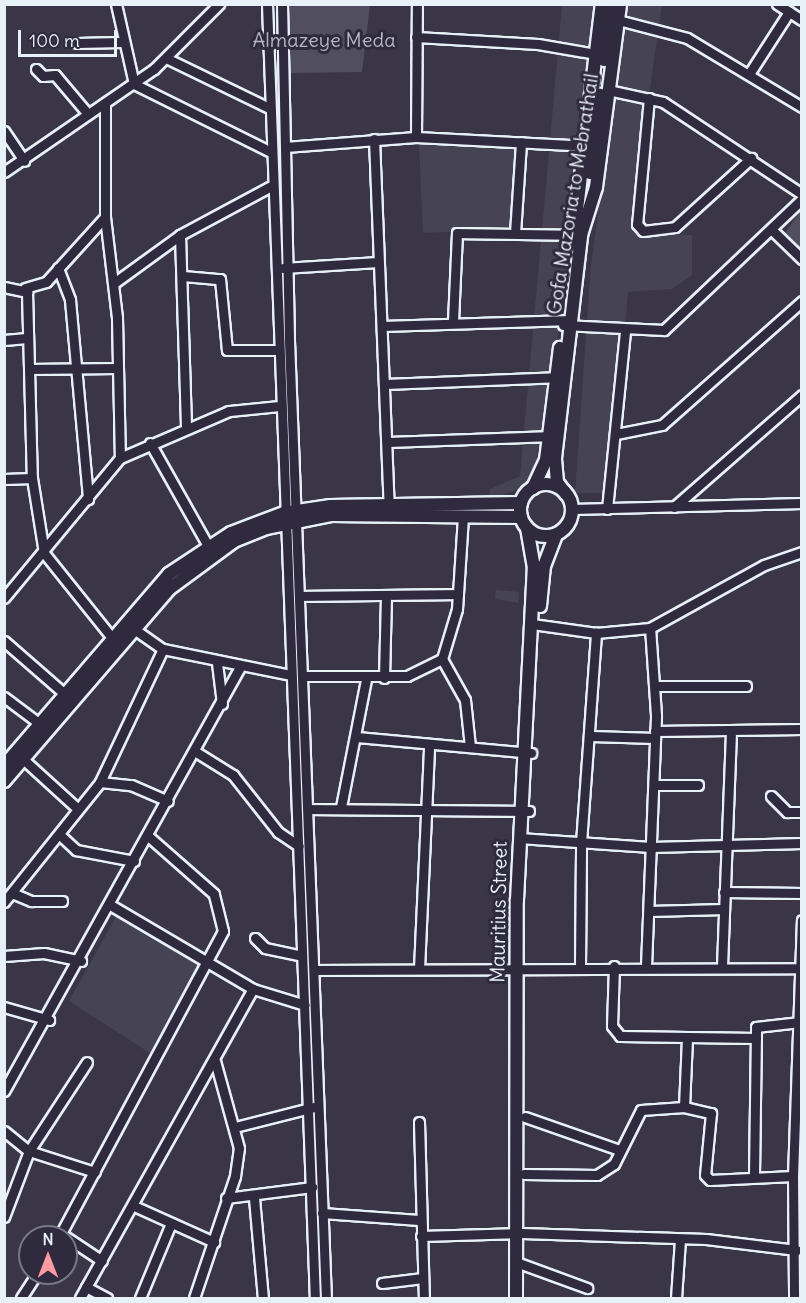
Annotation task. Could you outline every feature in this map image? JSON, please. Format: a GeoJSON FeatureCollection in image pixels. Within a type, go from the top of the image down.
{"type":"FeatureCollection","features":[{"type":"Feature","properties":{"kind":"main road","name":"Gofa Mazoria to Mebrathail"},"geometry":{"type":"LineString","coordinates":[[581,219],[585,146],[602,4]]}},
{"type":"Feature","properties":{"kind":"main road"},"geometry":{"type":"LineString","coordinates":[[581,219],[589,181],[611,4]]}},
{"type":"Feature","properties":{"kind":"main road","name":"Gofa Mazoria to Mebrathail"},"geometry":{"type":"LineString","coordinates":[[566,494],[555,473],[554,436],[560,377],[577,234],[581,219],[596,187],[620,4]]}},
{"type":"Feature","properties":{"kind":"main road","name":"Gofa Mazoria to Mebrathail"},"geometry":{"type":"LineString","coordinates":[[533,488],[554,436]]}},
{"type":"Feature","properties":{"kind":"main road"},"geometry":{"type":"LineString","coordinates":[[4,766],[66,695],[116,643],[134,629],[182,575],[213,552],[292,517],[463,516],[524,522],[540,536],[556,534],[568,524],[572,509],[566,494],[551,485],[533,488],[521,503],[524,522]]}},
{"type":"Feature","properties":{"kind":"main road"},"geometry":{"type":"LineString","coordinates":[[4,781],[169,574],[208,546],[292,517],[389,506],[521,503]]}},
{"type":"Feature","properties":{"kind":"main road","name":"Mauritius Street"},"geometry":{"type":"LineString","coordinates":[[516,1299],[519,1262],[523,838],[535,624],[533,546],[524,522]]}},
{"type":"Feature","properties":{"kind":"main road","name":"Mauritius Street"},"geometry":{"type":"LineString","coordinates":[[535,624],[544,566],[556,534]]}},
{"type":"Feature","properties":{"kind":"main road","name":"Mauritius Street"},"geometry":{"type":"LineString","coordinates":[[519,1233],[524,1174],[525,1117],[520,966]]}},
{"type":"Feature","properties":{"kind":"main road","name":"Mauritius Street"},"geometry":{"type":"LineString","coordinates":[[519,1262],[522,1299]]}},
{"type":"Feature","properties":{"kind":"street"},"geometry":{"type":"LineString","coordinates":[[116,4],[121,42],[134,84],[269,151]]}},
{"type":"Feature","properties":{"kind":"street"},"geometry":{"type":"LineString","coordinates":[[4,172],[134,84],[166,58],[219,4]]}},
{"type":"Feature","properties":{"kind":"street"},"geometry":{"type":"LineString","coordinates":[[267,4],[269,151],[279,406],[302,596],[326,1299]]}},
{"type":"Feature","properties":{"kind":"street"},"geometry":{"type":"LineString","coordinates":[[282,4],[292,517],[291,675],[315,1299]]}},
{"type":"Feature","properties":{"kind":"street"},"geometry":{"type":"LineString","coordinates":[[416,137],[417,4]]}},
{"type":"Feature","properties":{"kind":"street"},"geometry":{"type":"LineString","coordinates":[[777,4],[801,20]]}},
{"type":"Feature","properties":{"kind":"street"},"geometry":{"type":"LineString","coordinates":[[749,75],[789,12]]}},
{"type":"Feature","properties":{"kind":"street"},"geometry":{"type":"LineString","coordinates":[[618,20],[687,38],[801,107]]}},
{"type":"Feature","properties":{"kind":"street"},"geometry":{"type":"LineString","coordinates":[[416,37],[538,44],[596,54]]}},
{"type":"Feature","properties":{"kind":"street"},"geometry":{"type":"LineString","coordinates":[[77,43],[121,42]]}},
{"type":"Feature","properties":{"kind":"street"},"geometry":{"type":"LineString","coordinates":[[166,58],[269,108]]}},
{"type":"Feature","properties":{"kind":"street"},"geometry":{"type":"LineString","coordinates":[[36,69],[43,76],[55,75],[88,114]]}},
{"type":"Feature","properties":{"kind":"street"},"geometry":{"type":"LineString","coordinates":[[609,90],[649,98],[679,111],[801,194]]}},
{"type":"Feature","properties":{"kind":"street"},"geometry":{"type":"LineString","coordinates":[[649,98],[637,224],[643,231],[675,227],[751,158]]}},
{"type":"Feature","properties":{"kind":"street"},"geometry":{"type":"LineString","coordinates":[[105,103],[105,217],[114,283],[120,458]]}},
{"type":"Feature","properties":{"kind":"street"},"geometry":{"type":"LineString","coordinates":[[4,131],[24,160]]}},
{"type":"Feature","properties":{"kind":"street"},"geometry":{"type":"LineString","coordinates":[[285,147],[416,137],[585,146]]}},
{"type":"Feature","properties":{"kind":"street"},"geometry":{"type":"LineString","coordinates":[[374,139],[389,506]]}},
{"type":"Feature","properties":{"kind":"street"},"geometry":{"type":"LineString","coordinates":[[515,233],[521,142]]}},
{"type":"Feature","properties":{"kind":"street"},"geometry":{"type":"LineString","coordinates":[[114,283],[180,235],[271,186]]}},
{"type":"Feature","properties":{"kind":"street"},"geometry":{"type":"LineString","coordinates":[[382,326],[453,321],[567,323],[625,332],[664,330],[677,322],[801,199]]}},
{"type":"Feature","properties":{"kind":"street"},"geometry":{"type":"LineString","coordinates":[[4,287],[25,288],[46,282],[105,217]]}},
{"type":"Feature","properties":{"kind":"street"},"geometry":{"type":"LineString","coordinates":[[772,230],[801,259]]}},
{"type":"Feature","properties":{"kind":"street"},"geometry":{"type":"LineString","coordinates":[[453,321],[457,233],[577,234]]}},
{"type":"Feature","properties":{"kind":"street"},"geometry":{"type":"LineString","coordinates":[[180,235],[186,427]]}},
{"type":"Feature","properties":{"kind":"street"},"geometry":{"type":"LineString","coordinates":[[275,269],[378,262]]}},
{"type":"Feature","properties":{"kind":"street"},"geometry":{"type":"LineString","coordinates":[[58,268],[70,300],[88,499]]}},
{"type":"Feature","properties":{"kind":"street"},"geometry":{"type":"LineString","coordinates":[[183,276],[220,279],[227,350],[277,350]]}},
{"type":"Feature","properties":{"kind":"street"},"geometry":{"type":"LineString","coordinates":[[25,288],[32,478],[44,553],[116,643]]}},
{"type":"Feature","properties":{"kind":"street"},"geometry":{"type":"LineString","coordinates":[[616,434],[662,425],[801,301]]}},
{"type":"Feature","properties":{"kind":"street"},"geometry":{"type":"LineString","coordinates":[[607,509],[625,332]]}},
{"type":"Feature","properties":{"kind":"street"},"geometry":{"type":"LineString","coordinates":[[4,340],[27,338]]}},
{"type":"Feature","properties":{"kind":"street"},"geometry":{"type":"LineString","coordinates":[[29,369],[117,368]]}},
{"type":"Feature","properties":{"kind":"street"},"geometry":{"type":"LineString","coordinates":[[385,384],[560,377]]}},
{"type":"Feature","properties":{"kind":"street"},"geometry":{"type":"LineString","coordinates":[[674,507],[801,396]]}},
{"type":"Feature","properties":{"kind":"street"},"geometry":{"type":"LineString","coordinates":[[4,597],[44,553],[120,458],[186,427],[238,409],[279,406]]}},
{"type":"Feature","properties":{"kind":"street"},"geometry":{"type":"LineString","coordinates":[[388,442],[554,436]]}},
{"type":"Feature","properties":{"kind":"street"},"geometry":{"type":"LineString","coordinates":[[150,443],[208,546]]}},
{"type":"Feature","properties":{"kind":"street"},"geometry":{"type":"LineString","coordinates":[[4,479],[32,478]]}},
{"type":"Feature","properties":{"kind":"street"},"geometry":{"type":"LineString","coordinates":[[572,509],[801,503]]}},
{"type":"Feature","properties":{"kind":"street"},"geometry":{"type":"LineString","coordinates":[[305,676],[366,680],[384,678],[428,669],[442,659],[458,594],[463,516]]}},
{"type":"Feature","properties":{"kind":"street"},"geometry":{"type":"LineString","coordinates":[[535,624],[596,633],[650,628],[764,565],[801,552]]}},
{"type":"Feature","properties":{"kind":"street"},"geometry":{"type":"LineString","coordinates":[[302,596],[386,597],[458,594]]}},
{"type":"Feature","properties":{"kind":"street"},"geometry":{"type":"LineString","coordinates":[[384,678],[386,597]]}},
{"type":"Feature","properties":{"kind":"street"},"geometry":{"type":"LineString","coordinates":[[646,966],[656,686],[650,628]]}},
{"type":"Feature","properties":{"kind":"street"},"geometry":{"type":"LineString","coordinates":[[134,629],[163,649],[240,668],[291,675]]}},
{"type":"Feature","properties":{"kind":"street"},"geometry":{"type":"LineString","coordinates":[[580,966],[581,843],[591,736],[596,633]]}},
{"type":"Feature","properties":{"kind":"street"},"geometry":{"type":"LineString","coordinates":[[4,641],[66,695]]}},
{"type":"Feature","properties":{"kind":"street"},"geometry":{"type":"LineString","coordinates":[[4,902],[61,836],[78,809],[100,782],[163,649]]}},
{"type":"Feature","properties":{"kind":"street"},"geometry":{"type":"LineString","coordinates":[[442,659],[465,700],[470,747]]}},
{"type":"Feature","properties":{"kind":"street"},"geometry":{"type":"LineString","coordinates":[[217,663],[222,704]]}},
{"type":"Feature","properties":{"kind":"street"},"geometry":{"type":"LineString","coordinates":[[4,1091],[49,1020],[240,668]]}},
{"type":"Feature","properties":{"kind":"street"},"geometry":{"type":"LineString","coordinates":[[341,807],[366,680]]}},
{"type":"Feature","properties":{"kind":"street"},"geometry":{"type":"LineString","coordinates":[[656,686],[746,686]]}},
{"type":"Feature","properties":{"kind":"street"},"geometry":{"type":"LineString","coordinates":[[4,697],[40,724]]}},
{"type":"Feature","properties":{"kind":"street"},"geometry":{"type":"LineString","coordinates":[[591,736],[801,729]]}},
{"type":"Feature","properties":{"kind":"street"},"geometry":{"type":"LineString","coordinates":[[722,966],[731,731]]}},
{"type":"Feature","properties":{"kind":"street"},"geometry":{"type":"LineString","coordinates":[[356,737],[527,753]]}},
{"type":"Feature","properties":{"kind":"street"},"geometry":{"type":"LineString","coordinates":[[419,969],[429,745]]}},
{"type":"Feature","properties":{"kind":"street"},"geometry":{"type":"LineString","coordinates":[[196,752],[233,776],[278,832],[299,846]]}},
{"type":"Feature","properties":{"kind":"street"},"geometry":{"type":"LineString","coordinates":[[23,759],[78,809]]}},
{"type":"Feature","properties":{"kind":"street"},"geometry":{"type":"LineString","coordinates":[[100,782],[131,785],[168,801]]}},
{"type":"Feature","properties":{"kind":"street"},"geometry":{"type":"LineString","coordinates":[[654,785],[698,785]]}},
{"type":"Feature","properties":{"kind":"street"},"geometry":{"type":"LineString","coordinates":[[771,796],[787,812],[801,812]]}},
{"type":"Feature","properties":{"kind":"street"},"geometry":{"type":"LineString","coordinates":[[309,809],[341,807],[525,810]]}},
{"type":"Feature","properties":{"kind":"street"},"geometry":{"type":"LineString","coordinates":[[61,836],[76,850],[134,861]]}},
{"type":"Feature","properties":{"kind":"street"},"geometry":{"type":"LineString","coordinates":[[68,1225],[95,1172],[211,961],[223,932],[214,894],[148,836]]}},
{"type":"Feature","properties":{"kind":"street"},"geometry":{"type":"LineString","coordinates":[[523,838],[651,847],[727,848],[801,843]]}},
{"type":"Feature","properties":{"kind":"street"},"geometry":{"type":"LineString","coordinates":[[724,892],[801,894]]}},
{"type":"Feature","properties":{"kind":"street"},"geometry":{"type":"LineString","coordinates":[[12,893],[31,901],[62,901]]}},
{"type":"Feature","properties":{"kind":"street"},"geometry":{"type":"LineString","coordinates":[[112,906],[211,961],[253,989],[305,1005]]}},
{"type":"Feature","properties":{"kind":"street"},"geometry":{"type":"LineString","coordinates":[[649,911],[724,909]]}},
{"type":"Feature","properties":{"kind":"street"},"geometry":{"type":"LineString","coordinates":[[794,1299],[796,1250],[794,1176],[801,920]]}},
{"type":"Feature","properties":{"kind":"street"},"geometry":{"type":"LineString","coordinates":[[255,938],[273,951],[302,956]]}},
{"type":"Feature","properties":{"kind":"street"},"geometry":{"type":"LineString","coordinates":[[4,956],[44,953],[81,961]]}},
{"type":"Feature","properties":{"kind":"street"},"geometry":{"type":"LineString","coordinates":[[315,970],[520,966],[801,968]]}},
{"type":"Feature","properties":{"kind":"street"},"geometry":{"type":"LineString","coordinates":[[614,966],[614,1033],[687,1038],[756,1038]]}},
{"type":"Feature","properties":{"kind":"street"},"geometry":{"type":"LineString","coordinates":[[80,1299],[134,1206],[253,989]]}},
{"type":"Feature","properties":{"kind":"street"},"geometry":{"type":"LineString","coordinates":[[4,1007],[49,1020]]}},
{"type":"Feature","properties":{"kind":"street"},"geometry":{"type":"LineString","coordinates":[[754,1175],[758,1024],[800,1022]]}},
{"type":"Feature","properties":{"kind":"street"},"geometry":{"type":"LineString","coordinates":[[684,1107],[687,1038]]}},
{"type":"Feature","properties":{"kind":"street"},"geometry":{"type":"LineString","coordinates":[[194,1299],[214,1242],[237,1163],[235,1127],[215,1060]]}},
{"type":"Feature","properties":{"kind":"street"},"geometry":{"type":"LineString","coordinates":[[4,1217],[7,1203],[29,1150],[87,1062]]}},
{"type":"Feature","properties":{"kind":"street"},"geometry":{"type":"LineString","coordinates":[[235,1127],[309,1107],[319,1107]]}},
{"type":"Feature","properties":{"kind":"street"},"geometry":{"type":"LineString","coordinates":[[524,1174],[597,1175],[614,1164],[641,1110],[684,1107],[711,1113],[707,1178],[722,1182],[754,1175],[794,1176]]}},
{"type":"Feature","properties":{"kind":"street"},"geometry":{"type":"LineString","coordinates":[[525,1117],[619,1150]]}},
{"type":"Feature","properties":{"kind":"street"},"geometry":{"type":"LineString","coordinates":[[419,1122],[419,1220],[424,1299]]}},
{"type":"Feature","properties":{"kind":"street"},"geometry":{"type":"LineString","coordinates":[[4,1131],[29,1150],[95,1172]]}},
{"type":"Feature","properties":{"kind":"street"},"geometry":{"type":"LineString","coordinates":[[226,1198],[254,1198],[312,1187]]}},
{"type":"Feature","properties":{"kind":"street"},"geometry":{"type":"LineString","coordinates":[[254,1198],[263,1299]]}},
{"type":"Feature","properties":{"kind":"street"},"geometry":{"type":"LineString","coordinates":[[134,1206],[214,1242]]}},
{"type":"Feature","properties":{"kind":"street"},"geometry":{"type":"LineString","coordinates":[[322,1213],[419,1220]]}},
{"type":"Feature","properties":{"kind":"street"},"geometry":{"type":"LineString","coordinates":[[140,1299],[171,1223]]}},
{"type":"Feature","properties":{"kind":"street"},"geometry":{"type":"LineString","coordinates":[[421,1236],[519,1233],[680,1240],[796,1250]]}},
{"type":"Feature","properties":{"kind":"street"},"geometry":{"type":"LineString","coordinates":[[676,1299],[680,1240]]}},
{"type":"Feature","properties":{"kind":"street"},"geometry":{"type":"LineString","coordinates":[[78,1246],[102,1261]]}},
{"type":"Feature","properties":{"kind":"street"},"geometry":{"type":"LineString","coordinates":[[519,1262],[587,1288]]}},
{"type":"Feature","properties":{"kind":"street"},"geometry":{"type":"LineString","coordinates":[[382,1283],[423,1278]]}},
{"type":"Feature","properties":{"kind":"street"},"geometry":{"type":"LineString","coordinates":[[21,1299],[30,1285]]}},
{"type":"Feature","properties":{"kind":"street"},"geometry":{"type":"LineString","coordinates":[[86,1287],[107,1299]]}},
{"type":"Feature","properties":{"kind":"shaded area"},"geometry":{"type":"Polygon","coordinates":[[[562,5],[599,5],[560,322],[532,484],[489,500],[490,489],[520,476],[562,5]]]}},
{"type":"Feature","properties":{"kind":"shaded area"},"geometry":{"type":"Polygon","coordinates":[[[626,5],[662,5],[631,218],[636,219],[637,234],[692,235],[692,275],[672,289],[628,292],[610,493],[575,493],[591,265],[626,5]]]}},
{"type":"Feature","properties":{"kind":"shaded area"},"geometry":{"type":"Polygon","coordinates":[[[419,145],[517,149],[509,229],[423,233],[419,145]]]}},
{"type":"Feature","properties":{"kind":"shaded area"},"geometry":{"type":"Polygon","coordinates":[[[496,590],[519,592],[518,603],[495,599],[496,590]]]}},
{"type":"Feature","properties":{"kind":"shaded area"},"geometry":{"type":"Polygon","coordinates":[[[117,915],[205,960],[153,1055],[69,1001],[117,915]]]}},
{"type":"Feature","properties":{"kind":"green space","name":"Almazeye Meda"},"geometry":{"type":"Polygon","coordinates":[[[287,5],[370,5],[362,72],[290,73],[287,5]]]}},
{"type":"Feature","properties":{"kind":"green space"},"geometry":{"type":"Polygon","coordinates":[[[801,210],[801,253],[783,236],[801,210]]]}}]}
